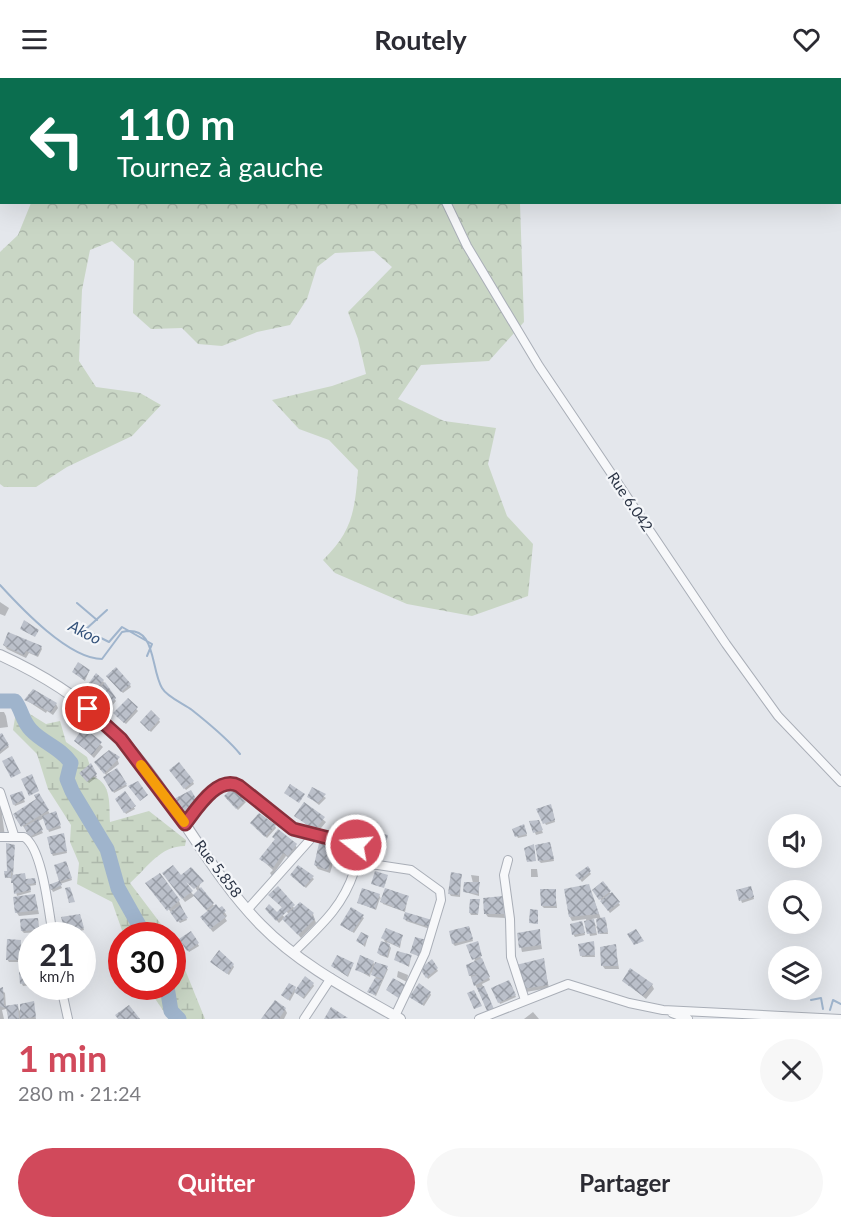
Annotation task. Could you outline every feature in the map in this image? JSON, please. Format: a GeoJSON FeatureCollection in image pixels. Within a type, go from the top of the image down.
{"type":"FeatureCollection","features":[{"type":"Feature","properties":{"kind":"street","name":"Rue 6.042"},"geometry":{"type":"LineString","coordinates":[[447,204],[467,246],[539,366],[726,644],[778,716],[841,782]]}},
{"type":"Feature","properties":{"kind":"street","name":"Rue 5.858"},"geometry":{"type":"LineString","coordinates":[[0,655],[41,677],[106,724],[121,739],[260,924],[293,953],[397,1017]]}},
{"type":"Feature","properties":{"kind":"street"},"geometry":{"type":"LineString","coordinates":[[185,824],[206,798],[222,786],[231,783],[239,786],[289,826],[356,845],[359,852],[358,862],[343,900],[293,953]]}},
{"type":"Feature","properties":{"kind":"street"},"geometry":{"type":"LineString","coordinates":[[0,792],[14,836]]}},
{"type":"Feature","properties":{"kind":"street"},"geometry":{"type":"LineString","coordinates":[[248,909],[316,833]]}},
{"type":"Feature","properties":{"kind":"street"},"geometry":{"type":"LineString","coordinates":[[0,837],[24,837],[31,843],[44,886],[50,922]]}},
{"type":"Feature","properties":{"kind":"street"},"geometry":{"type":"LineString","coordinates":[[508,860],[504,875],[510,919],[511,957],[525,1000]]}},
{"type":"Feature","properties":{"kind":"street"},"geometry":{"type":"LineString","coordinates":[[358,862],[411,870],[440,891],[441,900],[425,953],[397,1017]]}},
{"type":"Feature","properties":{"kind":"street"},"geometry":{"type":"LineString","coordinates":[[304,1019],[331,978]]}},
{"type":"Feature","properties":{"kind":"street"},"geometry":{"type":"LineString","coordinates":[[479,1019],[562,985],[574,984],[629,1003],[663,1010],[688,1019]]}},
{"type":"Feature","properties":{"kind":"street"},"geometry":{"type":"LineString","coordinates":[[64,1000],[68,1019]]}},
{"type":"Feature","properties":{"kind":"street"},"geometry":{"type":"LineString","coordinates":[[663,1010],[841,1019]]}},
{"type":"Feature","properties":{"kind":"green space"},"geometry":{"type":"Polygon","coordinates":[[[31,204],[520,204],[524,322],[489,361],[421,365],[398,399],[444,421],[496,428],[488,464],[507,516],[533,544],[528,596],[472,616],[407,604],[335,573],[323,560],[341,539],[351,519],[358,470],[329,440],[299,429],[272,400],[332,386],[366,374],[358,339],[348,312],[392,267],[374,251],[335,253],[317,267],[307,299],[290,325],[257,332],[222,346],[198,344],[182,328],[151,329],[133,313],[134,261],[112,241],[90,250],[82,290],[79,361],[96,387],[140,393],[161,405],[132,436],[67,467],[36,487],[4,487],[0,484],[0,252],[18,235],[31,204]]]}},
{"type":"Feature","properties":{"kind":"green space"},"geometry":{"type":"Polygon","coordinates":[[[17,706],[46,724],[60,721],[66,742],[87,757],[94,777],[100,780],[107,790],[110,822],[149,811],[186,840],[185,846],[161,853],[130,883],[159,922],[119,922],[112,902],[77,884],[79,863],[70,842],[71,825],[48,789],[37,754],[13,730],[17,706]]]}},
{"type":"Feature","properties":{"kind":"green space"},"geometry":{"type":"Polygon","coordinates":[[[186,972],[205,1019],[169,1019],[156,1000],[186,1000],[186,972]]]}},
{"type":"Feature","properties":{"kind":"building"},"geometry":{"type":"Polygon","coordinates":[[[24,620],[39,630],[35,637],[20,629],[24,620]]]}},
{"type":"Feature","properties":{"kind":"building"},"geometry":{"type":"Polygon","coordinates":[[[8,632],[42,646],[37,656],[26,651],[24,655],[3,645],[8,632]]]}},
{"type":"Feature","properties":{"kind":"building"},"geometry":{"type":"Polygon","coordinates":[[[78,662],[90,670],[84,680],[72,672],[78,662]]]}},
{"type":"Feature","properties":{"kind":"building"},"geometry":{"type":"Polygon","coordinates":[[[116,667],[131,684],[121,692],[106,676],[116,667]]]}},
{"type":"Feature","properties":{"kind":"building"},"geometry":{"type":"Polygon","coordinates":[[[96,673],[104,680],[89,699],[82,693],[96,673]]]}},
{"type":"Feature","properties":{"kind":"building"},"geometry":{"type":"Polygon","coordinates":[[[105,682],[116,698],[105,711],[92,697],[105,682]]]}},
{"type":"Feature","properties":{"kind":"building"},"geometry":{"type":"Polygon","coordinates":[[[33,689],[57,703],[51,712],[24,700],[33,689]]]}},
{"type":"Feature","properties":{"kind":"building"},"geometry":{"type":"Polygon","coordinates":[[[128,698],[138,707],[124,723],[113,713],[128,698]]]}},
{"type":"Feature","properties":{"kind":"building"},"geometry":{"type":"Polygon","coordinates":[[[151,710],[160,719],[149,731],[140,722],[151,710]]]}},
{"type":"Feature","properties":{"kind":"building"},"geometry":{"type":"Polygon","coordinates":[[[86,723],[91,728],[88,731],[102,742],[92,755],[74,741],[86,723]]]}},
{"type":"Feature","properties":{"kind":"building"},"geometry":{"type":"Polygon","coordinates":[[[2,733],[9,745],[0,751],[0,734],[2,733]]]}},
{"type":"Feature","properties":{"kind":"building"},"geometry":{"type":"Polygon","coordinates":[[[109,750],[120,757],[104,774],[94,762],[109,750]]]}},
{"type":"Feature","properties":{"kind":"building"},"geometry":{"type":"Polygon","coordinates":[[[12,756],[21,773],[11,778],[2,761],[12,756]]]}},
{"type":"Feature","properties":{"kind":"building"},"geometry":{"type":"Polygon","coordinates":[[[179,762],[194,781],[184,789],[169,770],[179,762]]]}},
{"type":"Feature","properties":{"kind":"building"},"geometry":{"type":"Polygon","coordinates":[[[91,763],[97,774],[87,782],[79,773],[91,763]]]}},
{"type":"Feature","properties":{"kind":"building"},"geometry":{"type":"Polygon","coordinates":[[[117,768],[127,784],[112,792],[103,777],[117,768]]]}},
{"type":"Feature","properties":{"kind":"building"},"geometry":{"type":"Polygon","coordinates":[[[32,774],[39,791],[29,796],[21,779],[32,774]]]}},
{"type":"Feature","properties":{"kind":"building"},"geometry":{"type":"Polygon","coordinates":[[[138,781],[148,795],[140,801],[128,786],[138,781]]]}},
{"type":"Feature","properties":{"kind":"building"},"geometry":{"type":"Polygon","coordinates":[[[290,784],[305,794],[299,803],[284,793],[290,784]]]}},
{"type":"Feature","properties":{"kind":"building"},"geometry":{"type":"Polygon","coordinates":[[[233,787],[246,799],[236,809],[224,796],[233,787]]]}},
{"type":"Feature","properties":{"kind":"building"},"geometry":{"type":"Polygon","coordinates":[[[312,787],[326,794],[318,803],[307,797],[312,787]]]}},
{"type":"Feature","properties":{"kind":"building"},"geometry":{"type":"Polygon","coordinates":[[[191,790],[198,802],[187,816],[174,799],[191,790]]]}},
{"type":"Feature","properties":{"kind":"building"},"geometry":{"type":"Polygon","coordinates":[[[22,791],[25,799],[13,805],[10,795],[22,791]]]}},
{"type":"Feature","properties":{"kind":"building"},"geometry":{"type":"Polygon","coordinates":[[[125,791],[136,806],[124,813],[115,799],[125,791]]]}},
{"type":"Feature","properties":{"kind":"building"},"geometry":{"type":"Polygon","coordinates":[[[39,793],[49,810],[21,827],[13,814],[36,799],[34,795],[39,793]]]}},
{"type":"Feature","properties":{"kind":"building"},"geometry":{"type":"Polygon","coordinates":[[[304,802],[325,817],[315,830],[294,816],[304,802]]]}},
{"type":"Feature","properties":{"kind":"building"},"geometry":{"type":"Polygon","coordinates":[[[551,804],[555,820],[543,824],[536,809],[551,804]]]}},
{"type":"Feature","properties":{"kind":"building"},"geometry":{"type":"Polygon","coordinates":[[[56,811],[61,825],[47,830],[42,816],[56,811]]]}},
{"type":"Feature","properties":{"kind":"building"},"geometry":{"type":"Polygon","coordinates":[[[259,813],[276,825],[265,837],[250,823],[259,813]]]}},
{"type":"Feature","properties":{"kind":"building"},"geometry":{"type":"Polygon","coordinates":[[[38,819],[43,830],[29,837],[24,827],[38,819]]]}},
{"type":"Feature","properties":{"kind":"building"},"geometry":{"type":"Polygon","coordinates":[[[539,820],[543,830],[533,833],[529,821],[539,820]]]}},
{"type":"Feature","properties":{"kind":"building"},"geometry":{"type":"Polygon","coordinates":[[[524,824],[527,834],[515,837],[512,829],[524,824]]]}},
{"type":"Feature","properties":{"kind":"building"},"geometry":{"type":"Polygon","coordinates":[[[278,829],[297,844],[288,856],[283,853],[273,868],[259,859],[275,839],[272,837],[278,829]]]}},
{"type":"Feature","properties":{"kind":"building"},"geometry":{"type":"Polygon","coordinates":[[[356,832],[369,837],[366,846],[353,842],[356,832]]]}},
{"type":"Feature","properties":{"kind":"building"},"geometry":{"type":"Polygon","coordinates":[[[376,832],[388,835],[385,848],[373,845],[376,832]]]}},
{"type":"Feature","properties":{"kind":"building"},"geometry":{"type":"Polygon","coordinates":[[[64,833],[67,851],[51,854],[47,837],[64,833]]]}},
{"type":"Feature","properties":{"kind":"building"},"geometry":{"type":"Polygon","coordinates":[[[320,839],[337,843],[328,870],[314,865],[320,839]]]}},
{"type":"Feature","properties":{"kind":"building"},"geometry":{"type":"Polygon","coordinates":[[[550,842],[554,859],[538,861],[535,845],[550,842]]]}},
{"type":"Feature","properties":{"kind":"building"},"geometry":{"type":"Polygon","coordinates":[[[6,843],[15,845],[13,874],[11,871],[11,877],[5,878],[4,871],[7,871],[6,843]]]}},
{"type":"Feature","properties":{"kind":"building"},"geometry":{"type":"Polygon","coordinates":[[[534,844],[536,861],[527,862],[524,848],[534,844]]]}},
{"type":"Feature","properties":{"kind":"building"},"geometry":{"type":"Polygon","coordinates":[[[338,846],[354,852],[352,864],[334,858],[338,846]]]}},
{"type":"Feature","properties":{"kind":"building"},"geometry":{"type":"Polygon","coordinates":[[[66,861],[72,878],[60,881],[62,885],[51,890],[48,885],[59,881],[54,865],[66,861]]]}},
{"type":"Feature","properties":{"kind":"building"},"geometry":{"type":"Polygon","coordinates":[[[173,865],[181,875],[191,867],[204,881],[194,889],[186,882],[193,891],[182,899],[162,873],[173,865]]]}},
{"type":"Feature","properties":{"kind":"building"},"geometry":{"type":"Polygon","coordinates":[[[298,865],[314,876],[304,887],[290,875],[298,865]]]}},
{"type":"Feature","properties":{"kind":"building"},"geometry":{"type":"Polygon","coordinates":[[[588,866],[591,871],[580,880],[575,875],[588,866]]]}},
{"type":"Feature","properties":{"kind":"building"},"geometry":{"type":"Polygon","coordinates":[[[375,871],[388,875],[384,888],[371,884],[375,871]]]}},
{"type":"Feature","properties":{"kind":"building"},"geometry":{"type":"Polygon","coordinates":[[[451,872],[462,874],[459,895],[448,894],[451,872]]]}},
{"type":"Feature","properties":{"kind":"building"},"geometry":{"type":"Polygon","coordinates":[[[25,873],[26,879],[35,878],[36,883],[24,885],[30,885],[31,890],[14,894],[13,883],[11,883],[12,875],[25,873]]]}},
{"type":"Feature","properties":{"kind":"building"},"geometry":{"type":"Polygon","coordinates":[[[160,873],[180,900],[167,911],[145,883],[160,873]]]}},
{"type":"Feature","properties":{"kind":"building"},"geometry":{"type":"Polygon","coordinates":[[[603,881],[611,891],[599,900],[592,890],[603,881]]]}},
{"type":"Feature","properties":{"kind":"building"},"geometry":{"type":"Polygon","coordinates":[[[464,882],[480,882],[478,894],[463,892],[464,882]]]}},
{"type":"Feature","properties":{"kind":"building"},"geometry":{"type":"Polygon","coordinates":[[[589,884],[599,914],[569,917],[564,889],[589,884]]]}},
{"type":"Feature","properties":{"kind":"building"},"geometry":{"type":"Polygon","coordinates":[[[278,886],[295,905],[276,921],[265,909],[269,904],[277,912],[282,907],[268,895],[278,886]]]}},
{"type":"Feature","properties":{"kind":"building"},"geometry":{"type":"Polygon","coordinates":[[[751,886],[754,897],[739,901],[736,890],[751,886]]]}},
{"type":"Feature","properties":{"kind":"building"},"geometry":{"type":"Polygon","coordinates":[[[70,887],[75,902],[69,903],[65,888],[70,887]]]}},
{"type":"Feature","properties":{"kind":"building"},"geometry":{"type":"Polygon","coordinates":[[[201,887],[214,903],[206,910],[193,895],[201,887]]]}},
{"type":"Feature","properties":{"kind":"building"},"geometry":{"type":"Polygon","coordinates":[[[362,888],[380,894],[375,909],[357,903],[362,888]]]}},
{"type":"Feature","properties":{"kind":"building"},"geometry":{"type":"Polygon","coordinates":[[[385,888],[409,896],[404,911],[392,907],[395,898],[392,906],[380,902],[385,888]]]}},
{"type":"Feature","properties":{"kind":"building"},"geometry":{"type":"Polygon","coordinates":[[[540,889],[556,889],[556,906],[541,906],[540,889]]]}},
{"type":"Feature","properties":{"kind":"building"},"geometry":{"type":"Polygon","coordinates":[[[612,892],[620,902],[608,911],[600,901],[612,892]]]}},
{"type":"Feature","properties":{"kind":"building"},"geometry":{"type":"Polygon","coordinates":[[[35,894],[38,910],[15,913],[13,897],[35,894]]]}},
{"type":"Feature","properties":{"kind":"building"},"geometry":{"type":"Polygon","coordinates":[[[503,896],[504,914],[484,914],[483,898],[503,896]]]}},
{"type":"Feature","properties":{"kind":"building"},"geometry":{"type":"Polygon","coordinates":[[[470,899],[480,899],[478,914],[469,913],[470,899]]]}},
{"type":"Feature","properties":{"kind":"building"},"geometry":{"type":"Polygon","coordinates":[[[300,902],[314,913],[312,915],[315,919],[298,935],[282,919],[300,902]]]}},
{"type":"Feature","properties":{"kind":"building"},"geometry":{"type":"Polygon","coordinates":[[[216,904],[219,908],[222,906],[226,911],[223,914],[226,917],[210,929],[200,917],[216,904]]]}},
{"type":"Feature","properties":{"kind":"building"},"geometry":{"type":"Polygon","coordinates":[[[180,905],[188,918],[177,922],[170,912],[180,905]]]}},
{"type":"Feature","properties":{"kind":"building"},"geometry":{"type":"Polygon","coordinates":[[[351,907],[364,915],[352,932],[340,925],[351,907]]]}},
{"type":"Feature","properties":{"kind":"building"},"geometry":{"type":"Polygon","coordinates":[[[530,909],[538,910],[538,924],[529,923],[530,909]]]}},
{"type":"Feature","properties":{"kind":"building"},"geometry":{"type":"Polygon","coordinates":[[[405,912],[432,920],[429,927],[403,919],[405,912]]]}},
{"type":"Feature","properties":{"kind":"building"},"geometry":{"type":"Polygon","coordinates":[[[80,914],[82,922],[62,922],[61,917],[80,914]]]}},
{"type":"Feature","properties":{"kind":"building"},"geometry":{"type":"Polygon","coordinates":[[[605,917],[608,932],[598,934],[596,919],[605,917]]]}},
{"type":"Feature","properties":{"kind":"building"},"geometry":{"type":"Polygon","coordinates":[[[38,918],[38,922],[20,922],[20,919],[38,918]]]}},
{"type":"Feature","properties":{"kind":"building"},"geometry":{"type":"Polygon","coordinates":[[[594,919],[596,933],[587,934],[584,921],[594,919]]]}},
{"type":"Feature","properties":{"kind":"building"},"geometry":{"type":"Polygon","coordinates":[[[582,921],[585,933],[572,935],[570,924],[582,921]]]}},
{"type":"Feature","properties":{"kind":"building"},"geometry":{"type":"Polygon","coordinates":[[[469,926],[473,939],[452,944],[449,931],[469,926]]]}},
{"type":"Feature","properties":{"kind":"building"},"geometry":{"type":"Polygon","coordinates":[[[386,928],[403,935],[399,947],[381,938],[386,928]]]}},
{"type":"Feature","properties":{"kind":"building"},"geometry":{"type":"Polygon","coordinates":[[[540,929],[541,945],[519,948],[517,933],[540,929]]]}},
{"type":"Feature","properties":{"kind":"building"},"geometry":{"type":"Polygon","coordinates":[[[636,929],[644,941],[634,945],[627,934],[636,929]]]}},
{"type":"Feature","properties":{"kind":"building"},"geometry":{"type":"Polygon","coordinates":[[[191,931],[199,943],[187,951],[186,950],[186,934],[191,931]]]}},
{"type":"Feature","properties":{"kind":"building"},"geometry":{"type":"Polygon","coordinates":[[[361,932],[369,936],[363,945],[356,941],[361,932]]]}},
{"type":"Feature","properties":{"kind":"building"},"geometry":{"type":"Polygon","coordinates":[[[415,937],[427,940],[421,957],[410,953],[415,937]]]}},
{"type":"Feature","properties":{"kind":"building"},"geometry":{"type":"Polygon","coordinates":[[[7,939],[18,940],[18,960],[6,960],[7,939]]]}},
{"type":"Feature","properties":{"kind":"building"},"geometry":{"type":"Polygon","coordinates":[[[381,941],[390,944],[387,957],[377,953],[381,941]]]}},
{"type":"Feature","properties":{"kind":"building"},"geometry":{"type":"Polygon","coordinates":[[[478,941],[482,956],[472,960],[466,945],[478,941]]]}},
{"type":"Feature","properties":{"kind":"building"},"geometry":{"type":"Polygon","coordinates":[[[594,941],[595,955],[580,956],[578,944],[594,941]]]}},
{"type":"Feature","properties":{"kind":"building"},"geometry":{"type":"Polygon","coordinates":[[[616,944],[618,966],[601,966],[600,947],[616,944]]]}},
{"type":"Feature","properties":{"kind":"building"},"geometry":{"type":"Polygon","coordinates":[[[219,950],[234,964],[227,974],[210,962],[219,950]]]}},
{"type":"Feature","properties":{"kind":"building"},"geometry":{"type":"Polygon","coordinates":[[[397,951],[412,955],[408,966],[394,960],[397,951]]]}},
{"type":"Feature","properties":{"kind":"building"},"geometry":{"type":"Polygon","coordinates":[[[337,955],[354,963],[347,976],[331,966],[337,955]]]}},
{"type":"Feature","properties":{"kind":"building"},"geometry":{"type":"Polygon","coordinates":[[[360,955],[374,961],[369,975],[355,970],[360,955]]]}},
{"type":"Feature","properties":{"kind":"building"},"geometry":{"type":"Polygon","coordinates":[[[482,958],[490,977],[474,986],[471,977],[479,974],[469,976],[466,965],[482,958]]]}},
{"type":"Feature","properties":{"kind":"building"},"geometry":{"type":"Polygon","coordinates":[[[544,958],[548,985],[522,989],[516,965],[544,958]]]}},
{"type":"Feature","properties":{"kind":"building"},"geometry":{"type":"Polygon","coordinates":[[[432,959],[438,968],[426,978],[420,969],[432,959]]]}},
{"type":"Feature","properties":{"kind":"building"},"geometry":{"type":"Polygon","coordinates":[[[375,962],[388,966],[383,979],[371,975],[375,962]]]}},
{"type":"Feature","properties":{"kind":"building"},"geometry":{"type":"Polygon","coordinates":[[[630,968],[653,984],[643,996],[622,981],[630,968]]]}},
{"type":"Feature","properties":{"kind":"building"},"geometry":{"type":"Polygon","coordinates":[[[305,976],[314,983],[303,998],[294,992],[305,976]]]}},
{"type":"Feature","properties":{"kind":"building"},"geometry":{"type":"Polygon","coordinates":[[[375,978],[382,980],[375,995],[367,992],[375,978]]]}},
{"type":"Feature","properties":{"kind":"building"},"geometry":{"type":"Polygon","coordinates":[[[393,978],[407,986],[400,999],[386,990],[393,978]]]}},
{"type":"Feature","properties":{"kind":"building"},"geometry":{"type":"Polygon","coordinates":[[[509,980],[516,995],[498,1003],[491,988],[509,980]]]}},
{"type":"Feature","properties":{"kind":"building"},"geometry":{"type":"Polygon","coordinates":[[[289,983],[296,987],[288,1000],[281,995],[289,983]]]}},
{"type":"Feature","properties":{"kind":"building"},"geometry":{"type":"Polygon","coordinates":[[[419,983],[431,992],[422,1005],[409,997],[419,983]]]}},
{"type":"Feature","properties":{"kind":"building"},"geometry":{"type":"Polygon","coordinates":[[[484,986],[494,1009],[487,1011],[477,988],[484,986]]]}},
{"type":"Feature","properties":{"kind":"building"},"geometry":{"type":"Polygon","coordinates":[[[3,987],[4,1006],[18,1004],[19,1019],[8,1019],[7,1009],[0,1006],[0,988],[3,987]]]}},
{"type":"Feature","properties":{"kind":"building"},"geometry":{"type":"Polygon","coordinates":[[[474,990],[482,1006],[474,1009],[467,993],[474,990]]]}},
{"type":"Feature","properties":{"kind":"building"},"geometry":{"type":"Polygon","coordinates":[[[275,1000],[286,1008],[279,1019],[261,1019],[275,1000]]]}},
{"type":"Feature","properties":{"kind":"building"},"geometry":{"type":"Polygon","coordinates":[[[34,1001],[36,1017],[20,1019],[20,1004],[34,1001]]]}},
{"type":"Feature","properties":{"kind":"building"},"geometry":{"type":"Polygon","coordinates":[[[129,1005],[140,1019],[118,1019],[115,1015],[129,1005]]]}},
{"type":"Feature","properties":{"kind":"building"},"geometry":{"type":"Polygon","coordinates":[[[331,1007],[348,1018],[324,1019],[331,1007]]]}},
{"type":"Feature","properties":{"kind":"waterway","name":"Akoo"},"geometry":{"type":"LineString","coordinates":[[0,585],[47,631],[75,651],[89,657],[102,659],[122,632],[133,631],[141,635],[151,649],[158,680],[164,691],[205,720],[240,754]]}},
{"type":"Feature","properties":{"kind":"waterway"},"geometry":{"type":"LineString","coordinates":[[77,603],[97,620]]}},
{"type":"Feature","properties":{"kind":"waterway"},"geometry":{"type":"LineString","coordinates":[[107,610],[85,630],[109,642],[122,627],[152,644],[147,656]]}},
{"type":"Feature","properties":{"kind":"waterway","name":"Akoo"},"geometry":{"type":"LineString","coordinates":[[0,701],[15,701],[31,730],[62,753],[71,763],[67,779],[107,849],[118,888],[137,922]]}},
{"type":"Feature","properties":{"kind":"waterway","name":"Akoo"},"geometry":{"type":"LineString","coordinates":[[169,1000],[171,1011],[179,1019]]}},
{"type":"Feature","properties":{"kind":"waterway"},"geometry":{"type":"LineString","coordinates":[[821,1000],[823,1009]]}},
{"type":"Feature","properties":{"kind":"waterway"},"geometry":{"type":"LineString","coordinates":[[830,1010],[833,1000],[841,1004]]}},
{"type":"Feature","properties":{"kind":"slow traffic"},"geometry":{"type":"LineString","coordinates":[[141,765],[184,822]]}},
{"type":"Feature","properties":{"kind":"route"},"geometry":{"type":"LineString","coordinates":[[88,709],[121,739],[185,824],[206,798],[226,783],[231,783],[239,786],[293,829],[356,845]]}}]}
